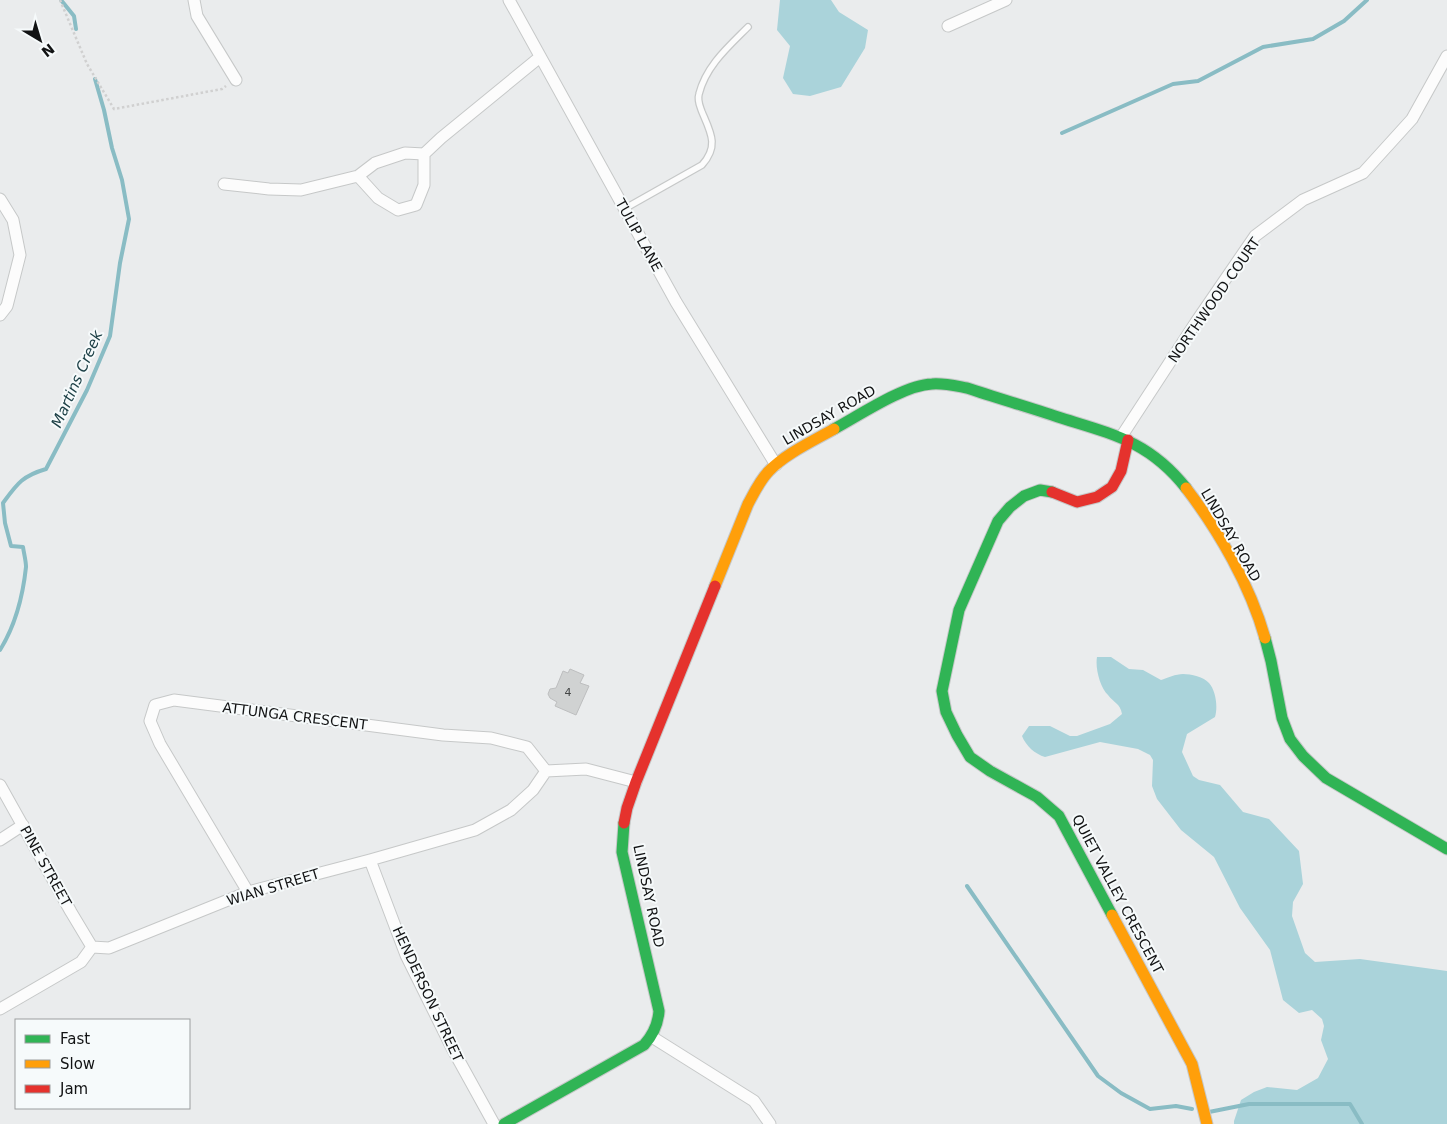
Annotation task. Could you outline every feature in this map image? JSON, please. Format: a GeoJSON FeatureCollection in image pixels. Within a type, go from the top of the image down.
{"type":"FeatureCollection","features":[{"type":"Feature","properties":{"kind":"street"},"geometry":{"type":"LineString","coordinates":[[194,0],[197,16],[236,80]]}},
{"type":"Feature","properties":{"kind":"street","name":"TULIP LANE"},"geometry":{"type":"LineString","coordinates":[[509,0],[676,302],[776,465]]}},
{"type":"Feature","properties":{"kind":"street"},"geometry":{"type":"LineString","coordinates":[[948,26],[1006,0]]}},
{"type":"Feature","properties":{"kind":"street","name":"NORTHWOOD COURT"},"geometry":{"type":"LineString","coordinates":[[1125,439],[1196,322],[1256,236],[1303,200],[1362,173],[1412,119],[1447,56]]}},
{"type":"Feature","properties":{"kind":"street"},"geometry":{"type":"LineString","coordinates":[[224,184],[301,190],[358,176],[375,163],[405,153],[424,154],[540,57]]}},
{"type":"Feature","properties":{"kind":"street"},"geometry":{"type":"LineString","coordinates":[[358,176],[378,198],[398,210],[416,205],[424,185],[424,154]]}},
{"type":"Feature","properties":{"kind":"street"},"geometry":{"type":"LineString","coordinates":[[0,199],[13,220],[20,255],[7,306],[0,316]]}},
{"type":"Feature","properties":{"kind":"street","name":"LINDSAY ROAD"},"geometry":{"type":"LineString","coordinates":[[652,1037],[659,1021],[659,1011],[622,852],[623,819],[626,806],[748,504],[760,482],[776,465],[796,450],[915,387],[932,384],[967,388],[1125,439],[1158,459],[1179,478],[1200,507],[1219,537],[1253,603],[1271,661],[1277,697],[1284,723],[1295,747],[1326,778],[1447,849]]}},
{"type":"Feature","properties":{"kind":"street","name":"QUIET VALLEY CRESCENT"},"geometry":{"type":"LineString","coordinates":[[1125,439],[1121,471],[1112,487],[1097,496],[1077,502],[1055,493],[1040,490],[1024,496],[1010,507],[998,521],[959,610],[942,691],[946,712],[970,757],[990,771],[1037,797],[1059,816],[1192,1064],[1206,1124]]}},
{"type":"Feature","properties":{"kind":"street","name":"ATTUNGA CRESCENT"},"geometry":{"type":"LineString","coordinates":[[248,892],[160,744],[150,721],[154,705],[174,700],[443,735],[491,738],[527,747],[546,771]]}},
{"type":"Feature","properties":{"kind":"street"},"geometry":{"type":"LineString","coordinates":[[546,771],[586,769],[636,782]]}},
{"type":"Feature","properties":{"kind":"street","name":"WIAN STREET"},"geometry":{"type":"LineString","coordinates":[[92,947],[109,948],[248,892],[475,830],[511,810],[533,790],[546,771]]}},
{"type":"Feature","properties":{"kind":"street","name":"PINE STREET"},"geometry":{"type":"LineString","coordinates":[[0,785],[92,947]]}},
{"type":"Feature","properties":{"kind":"street"},"geometry":{"type":"LineString","coordinates":[[0,840],[23,825]]}},
{"type":"Feature","properties":{"kind":"street","name":"HENDERSON STREET"},"geometry":{"type":"LineString","coordinates":[[370,860],[406,955],[452,1048],[494,1124]]}},
{"type":"Feature","properties":{"kind":"street"},"geometry":{"type":"LineString","coordinates":[[0,1009],[81,962],[92,947]]}},
{"type":"Feature","properties":{"kind":"street"},"geometry":{"type":"LineString","coordinates":[[504,1124],[644,1045],[652,1037],[754,1101],[770,1124]]}},
{"type":"Feature","properties":{"kind":"lane"},"geometry":{"type":"LineString","coordinates":[[624,209],[702,165],[709,157],[712,140],[698,102],[699,94],[710,67],[748,27]]}},
{"type":"Feature","properties":{"kind":"path"},"geometry":{"type":"LineString","coordinates":[[60,0],[87,64],[114,109],[222,89],[236,80]]}},
{"type":"Feature","properties":{"kind":"shaded area"},"geometry":{"type":"Polygon","coordinates":[[[780,0],[831,0],[839,12],[868,30],[865,48],[841,87],[810,96],[793,94],[783,78],[790,46],[777,30],[780,0]]]}},
{"type":"Feature","properties":{"kind":"shaded area"},"geometry":{"type":"Polygon","coordinates":[[[1097,657],[1111,657],[1129,669],[1143,670],[1161,680],[1186,674],[1201,678],[1209,683],[1216,699],[1215,717],[1187,734],[1182,752],[1193,776],[1199,780],[1220,785],[1243,812],[1269,819],[1299,851],[1303,884],[1293,902],[1292,916],[1305,953],[1315,962],[1360,959],[1447,971],[1447,1124],[1234,1124],[1241,1100],[1254,1092],[1267,1087],[1297,1090],[1318,1078],[1328,1059],[1321,1040],[1324,1026],[1322,1019],[1312,1010],[1299,1013],[1283,1000],[1270,950],[1240,908],[1214,857],[1181,830],[1157,799],[1152,786],[1153,760],[1150,755],[1138,749],[1100,742],[1045,757],[1031,749],[1024,740],[1022,736],[1029,726],[1050,726],[1070,736],[1077,736],[1110,724],[1122,714],[1120,708],[1105,692],[1100,682],[1097,657]]]}},
{"type":"Feature","properties":{"kind":"building"},"geometry":{"type":"Polygon","coordinates":[[[570,669],[584,675],[580,683],[589,686],[576,715],[555,706],[557,702],[550,698],[548,694],[550,689],[556,688],[563,671],[568,673],[570,669]]]}},
{"type":"Feature","properties":{"kind":"waterway","name":"Martins Creek"},"geometry":{"type":"LineString","coordinates":[[61,0],[74,16],[76,29]]}},
{"type":"Feature","properties":{"kind":"waterway"},"geometry":{"type":"LineString","coordinates":[[1062,133],[1173,84],[1198,81],[1263,47],[1313,39],[1344,21],[1367,0]]}},
{"type":"Feature","properties":{"kind":"waterway","name":"Martins Creek"},"geometry":{"type":"LineString","coordinates":[[0,650],[10,631],[17,610],[26,567],[23,547],[11,546],[5,523],[3,503],[12,491],[26,478],[46,469],[87,390],[110,336],[120,263],[129,219],[122,180],[95,79]]}},
{"type":"Feature","properties":{"kind":"waterway"},"geometry":{"type":"LineString","coordinates":[[967,886],[1098,1076],[1121,1093],[1150,1109],[1176,1106],[1192,1109]]}},
{"type":"Feature","properties":{"kind":"waterway"},"geometry":{"type":"LineString","coordinates":[[1209,1112],[1249,1104],[1350,1104],[1362,1124]]}},
{"type":"Feature","properties":{"kind":"traffic: fast"},"geometry":{"type":"LineString","coordinates":[[834,429],[909,389],[932,384],[967,388],[1128,441],[1158,459],[1186,488]]}},
{"type":"Feature","properties":{"kind":"traffic: fast"},"geometry":{"type":"LineString","coordinates":[[1052,492],[1040,490],[1024,496],[1010,507],[998,521],[959,610],[942,691],[946,712],[970,757],[990,771],[1037,797],[1059,816],[1112,915]]}},
{"type":"Feature","properties":{"kind":"traffic: fast"},"geometry":{"type":"LineString","coordinates":[[1265,638],[1282,718],[1290,739],[1303,756],[1326,778],[1447,849]]}},
{"type":"Feature","properties":{"kind":"traffic: fast"},"geometry":{"type":"LineString","coordinates":[[504,1124],[644,1045],[656,1025],[659,1011],[622,852],[624,823]]}},
{"type":"Feature","properties":{"kind":"traffic: slow"},"geometry":{"type":"LineString","coordinates":[[715,586],[748,504],[763,478],[783,459],[834,429]]}},
{"type":"Feature","properties":{"kind":"traffic: slow"},"geometry":{"type":"LineString","coordinates":[[1186,488],[1222,540],[1251,598],[1265,638]]}},
{"type":"Feature","properties":{"kind":"traffic: slow"},"geometry":{"type":"LineString","coordinates":[[1112,915],[1192,1064],[1207,1124]]}},
{"type":"Feature","properties":{"kind":"traffic: jam"},"geometry":{"type":"LineString","coordinates":[[1052,492],[1077,502],[1097,497],[1112,487],[1121,471],[1128,440]]}},
{"type":"Feature","properties":{"kind":"traffic: jam"},"geometry":{"type":"LineString","coordinates":[[624,823],[636,782],[715,586]]}}]}
